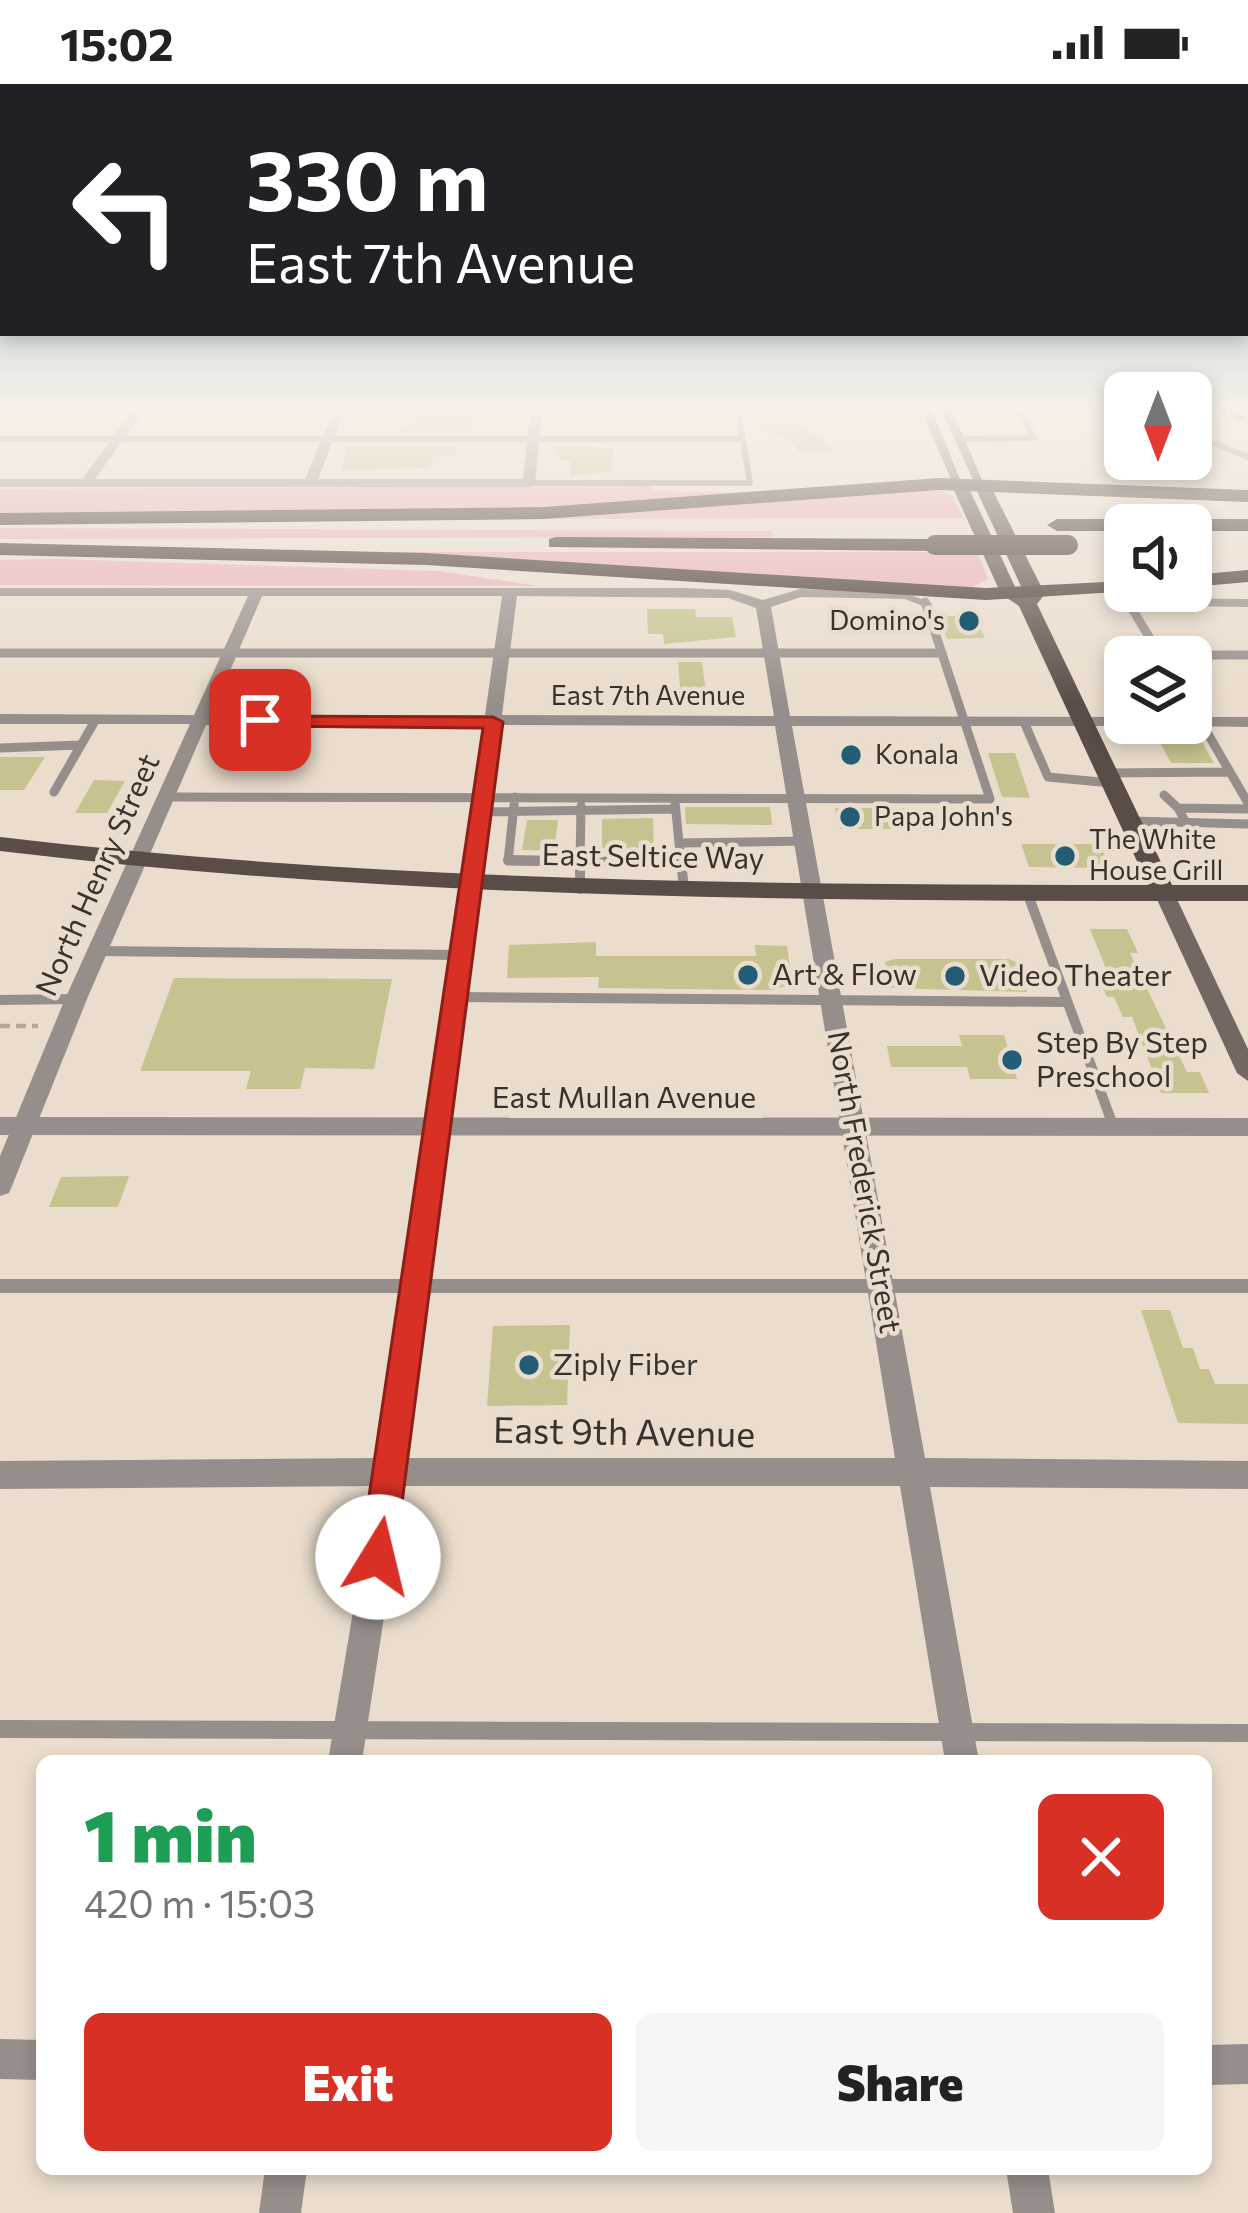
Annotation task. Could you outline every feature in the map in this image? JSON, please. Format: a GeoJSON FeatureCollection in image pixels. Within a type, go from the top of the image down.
{"type":"FeatureCollection","features":[{"type":"Feature","properties":{"kind":"highway"},"geometry":{"type":"LineString","coordinates":[[0,522],[482,515],[650,504]]}},
{"type":"Feature","properties":{"kind":"highway"},"geometry":{"type":"LineString","coordinates":[[0,522],[931,535],[1104,545]]}},
{"type":"Feature","properties":{"kind":"highway"},"geometry":{"type":"LineString","coordinates":[[0,545],[931,535],[1104,525]]}},
{"type":"Feature","properties":{"kind":"highway"},"geometry":{"type":"LineString","coordinates":[[1212,525],[1248,525]]}},
{"type":"Feature","properties":{"kind":"highway"},"geometry":{"type":"LineString","coordinates":[[0,545],[426,559],[1024,597],[1104,595]]}},
{"type":"Feature","properties":{"kind":"highway"},"geometry":{"type":"LineString","coordinates":[[1212,545],[1248,545]]}},
{"type":"Feature","properties":{"kind":"highway"},"geometry":{"type":"LineString","coordinates":[[1212,579],[1248,576]]}},
{"type":"Feature","properties":{"kind":"main road"},"geometry":{"type":"LineString","coordinates":[[980,504],[1248,1073]]}},
{"type":"Feature","properties":{"kind":"main road","name":"East Seltice Way"},"geometry":{"type":"LineString","coordinates":[[0,844],[137,861],[470,886],[1248,893]]}},
{"type":"Feature","properties":{"kind":"street","name":"North Henry Street"},"geometry":{"type":"LineString","coordinates":[[0,1186],[97,951],[257,592]]}},
{"type":"Feature","properties":{"kind":"street"},"geometry":{"type":"LineString","coordinates":[[346,1755],[418,1286],[510,592]]}},
{"type":"Feature","properties":{"kind":"street"},"geometry":{"type":"LineString","coordinates":[[2,594],[720,593],[763,604],[800,593],[905,596]]}},
{"type":"Feature","properties":{"kind":"street"},"geometry":{"type":"LineString","coordinates":[[1212,601],[1248,603]]}},
{"type":"Feature","properties":{"kind":"street","name":"North Frederick Street"},"geometry":{"type":"LineString","coordinates":[[763,604],[960,1749]]}},
{"type":"Feature","properties":{"kind":"street","name":"East 7th Avenue"},"geometry":{"type":"LineString","coordinates":[[0,718],[1104,722]]}},
{"type":"Feature","properties":{"kind":"street"},"geometry":{"type":"LineString","coordinates":[[1212,722],[1248,722]]}},
{"type":"Feature","properties":{"kind":"street","name":"East Mullan Avenue"},"geometry":{"type":"LineString","coordinates":[[0,1126],[1248,1127]]}},
{"type":"Feature","properties":{"kind":"street","name":"East 9th Avenue"},"geometry":{"type":"LineString","coordinates":[[0,1475],[392,1470],[1248,1475]]}},
{"type":"Feature","properties":{"kind":"street"},"geometry":{"type":"LineString","coordinates":[[0,2060],[36,2060]]}},
{"type":"Feature","properties":{"kind":"street"},"geometry":{"type":"LineString","coordinates":[[1212,2065],[1248,2064]]}},
{"type":"Feature","properties":{"kind":"street"},"geometry":{"type":"LineString","coordinates":[[280,2213],[285,2175]]}},
{"type":"Feature","properties":{"kind":"street"},"geometry":{"type":"LineString","coordinates":[[1028,2175],[1034,2213]]}},
{"type":"Feature","properties":{"kind":"lane"},"geometry":{"type":"LineString","coordinates":[[482,804],[515,797],[581,803],[990,799],[929,607],[923,599],[905,596]]}},
{"type":"Feature","properties":{"kind":"lane"},"geometry":{"type":"LineString","coordinates":[[1136,612],[1160,655],[1248,656]]}},
{"type":"Feature","properties":{"kind":"lane"},"geometry":{"type":"LineString","coordinates":[[0,652],[942,653]]}},
{"type":"Feature","properties":{"kind":"lane"},"geometry":{"type":"LineString","coordinates":[[54,792],[96,719]]}},
{"type":"Feature","properties":{"kind":"lane"},"geometry":{"type":"LineString","coordinates":[[1024,722],[1048,777],[1229,772]]}},
{"type":"Feature","properties":{"kind":"lane"},"geometry":{"type":"LineString","coordinates":[[1178,808],[1248,806],[1211,744]]}},
{"type":"Feature","properties":{"kind":"lane"},"geometry":{"type":"LineString","coordinates":[[0,748],[81,745]]}},
{"type":"Feature","properties":{"kind":"lane"},"geometry":{"type":"LineString","coordinates":[[1164,795],[1186,823]]}},
{"type":"Feature","properties":{"kind":"lane"},"geometry":{"type":"LineString","coordinates":[[1184,795],[1192,808]]}},
{"type":"Feature","properties":{"kind":"lane"},"geometry":{"type":"LineString","coordinates":[[1206,795],[1214,809]]}},
{"type":"Feature","properties":{"kind":"lane"},"geometry":{"type":"LineString","coordinates":[[1224,795],[1232,809]]}},
{"type":"Feature","properties":{"kind":"lane"},"geometry":{"type":"LineString","coordinates":[[165,797],[482,804],[514,811],[581,803]]}},
{"type":"Feature","properties":{"kind":"lane"},"geometry":{"type":"LineString","coordinates":[[515,797],[508,860],[682,863]]}},
{"type":"Feature","properties":{"kind":"lane"},"geometry":{"type":"LineString","coordinates":[[580,889],[581,803]]}},
{"type":"Feature","properties":{"kind":"lane"},"geometry":{"type":"LineString","coordinates":[[675,803],[684,890]]}},
{"type":"Feature","properties":{"kind":"lane"},"geometry":{"type":"LineString","coordinates":[[1129,821],[1158,818],[1248,824]]}},
{"type":"Feature","properties":{"kind":"lane"},"geometry":{"type":"LineString","coordinates":[[680,843],[807,841]]}},
{"type":"Feature","properties":{"kind":"lane"},"geometry":{"type":"LineString","coordinates":[[1027,892],[1063,1002],[1114,1128]]}},
{"type":"Feature","properties":{"kind":"lane"},"geometry":{"type":"LineString","coordinates":[[97,951],[461,955]]}},
{"type":"Feature","properties":{"kind":"lane"},"geometry":{"type":"LineString","coordinates":[[456,997],[1063,1002]]}},
{"type":"Feature","properties":{"kind":"lane"},"geometry":{"type":"LineString","coordinates":[[0,1000],[76,1000]]}},
{"type":"Feature","properties":{"kind":"lane"},"geometry":{"type":"LineString","coordinates":[[0,1286],[1248,1286]]}},
{"type":"Feature","properties":{"kind":"lane"},"geometry":{"type":"LineString","coordinates":[[0,1729],[350,1732],[960,1749],[1248,1732]]}},
{"type":"Feature","properties":{"kind":"path"},"geometry":{"type":"LineString","coordinates":[[0,1027],[44,1027]]}},
{"type":"Feature","properties":{"kind":"shaded area"},"geometry":{"type":"Polygon","coordinates":[[[0,504],[612,504],[526,511],[0,514],[0,504]]]}},
{"type":"Feature","properties":{"kind":"shaded area"},"geometry":{"type":"Polygon","coordinates":[[[712,504],[957,504],[963,518],[481,519],[712,504]]]}},
{"type":"Feature","properties":{"kind":"shaded area"},"geometry":{"type":"Polygon","coordinates":[[[0,528],[772,531],[773,537],[0,539],[0,528]]]}},
{"type":"Feature","properties":{"kind":"shaded area"},"geometry":{"type":"Polygon","coordinates":[[[378,552],[978,552],[988,579],[973,587],[378,552]]]}},
{"type":"Feature","properties":{"kind":"shaded area"},"geometry":{"type":"Polygon","coordinates":[[[0,560],[439,571],[538,586],[0,585],[0,560]]]}},
{"type":"Feature","properties":{"kind":"building"},"geometry":{"type":"Polygon","coordinates":[[[647,609],[695,609],[696,617],[732,617],[736,637],[664,644],[663,634],[648,634],[647,609]]]}},
{"type":"Feature","properties":{"kind":"building"},"geometry":{"type":"Polygon","coordinates":[[[939,616],[975,616],[985,638],[947,639],[939,616]]]}},
{"type":"Feature","properties":{"kind":"building"},"geometry":{"type":"Polygon","coordinates":[[[678,662],[702,662],[707,700],[681,700],[678,662]]]}},
{"type":"Feature","properties":{"kind":"building"},"geometry":{"type":"Polygon","coordinates":[[[1161,744],[1203,744],[1214,763],[1171,763],[1161,744]]]}},
{"type":"Feature","properties":{"kind":"building"},"geometry":{"type":"Polygon","coordinates":[[[988,753],[1015,753],[1030,798],[1002,797],[988,753]]]}},
{"type":"Feature","properties":{"kind":"building"},"geometry":{"type":"Polygon","coordinates":[[[0,757],[45,757],[24,790],[0,790],[0,757]]]}},
{"type":"Feature","properties":{"kind":"building"},"geometry":{"type":"Polygon","coordinates":[[[94,780],[125,781],[107,813],[75,813],[94,780]]]}},
{"type":"Feature","properties":{"kind":"building"},"geometry":{"type":"Polygon","coordinates":[[[685,807],[770,807],[772,825],[686,824],[685,807]]]}},
{"type":"Feature","properties":{"kind":"building"},"geometry":{"type":"Polygon","coordinates":[[[835,808],[910,808],[916,829],[840,829],[835,808]]]}},
{"type":"Feature","properties":{"kind":"building"},"geometry":{"type":"Polygon","coordinates":[[[653,818],[654,853],[602,852],[602,819],[653,818]]]}},
{"type":"Feature","properties":{"kind":"building"},"geometry":{"type":"Polygon","coordinates":[[[527,820],[558,820],[554,851],[522,850],[527,820]]]}},
{"type":"Feature","properties":{"kind":"building","name":"The White House Grill"},"geometry":{"type":"Polygon","coordinates":[[[1021,844],[1100,844],[1109,868],[1029,867],[1021,844]]]}},
{"type":"Feature","properties":{"kind":"building"},"geometry":{"type":"Polygon","coordinates":[[[1090,929],[1127,929],[1138,953],[1130,953],[1187,1072],[1200,1072],[1209,1093],[1161,1093],[1132,1017],[1123,1017],[1114,997],[1107,997],[1098,976],[1109,976],[1090,929]]]}},
{"type":"Feature","properties":{"kind":"building"},"geometry":{"type":"Polygon","coordinates":[[[596,942],[596,956],[756,956],[755,945],[787,946],[790,967],[783,967],[785,986],[774,990],[598,988],[599,977],[507,978],[509,945],[596,942]]]}},
{"type":"Feature","properties":{"kind":"building","name":"Video Theater"},"geometry":{"type":"Polygon","coordinates":[[[1009,959],[1018,963],[1027,992],[891,988],[885,962],[1009,959]]]}},
{"type":"Feature","properties":{"kind":"building"},"geometry":{"type":"Polygon","coordinates":[[[174,978],[392,979],[374,1069],[305,1068],[300,1089],[246,1089],[251,1071],[140,1071],[174,978]]]}},
{"type":"Feature","properties":{"kind":"building"},"geometry":{"type":"Polygon","coordinates":[[[959,1035],[1004,1035],[1017,1079],[970,1079],[967,1067],[891,1067],[887,1046],[962,1046],[959,1035]]]}},
{"type":"Feature","properties":{"kind":"building"},"geometry":{"type":"Polygon","coordinates":[[[129,1176],[118,1207],[49,1207],[61,1177],[129,1176]]]}},
{"type":"Feature","properties":{"kind":"building"},"geometry":{"type":"Polygon","coordinates":[[[1141,1310],[1170,1310],[1183,1348],[1193,1348],[1200,1369],[1209,1369],[1215,1384],[1248,1384],[1248,1424],[1178,1423],[1141,1310]]]}},
{"type":"Feature","properties":{"kind":"building","name":"Ziply Fiber"},"geometry":{"type":"Polygon","coordinates":[[[570,1325],[567,1405],[487,1406],[493,1326],[570,1325]]]}},
{"type":"Feature","properties":{"kind":"place","name":"Domino's"},"geometry":{"type":"Point","coordinates":[969,621]}},
{"type":"Feature","properties":{"kind":"place","name":"Konala"},"geometry":{"type":"Point","coordinates":[851,755]}},
{"type":"Feature","properties":{"kind":"place","name":"Papa John's"},"geometry":{"type":"Point","coordinates":[850,817]}},
{"type":"Feature","properties":{"kind":"place","name":"The White House Grill"},"geometry":{"type":"Point","coordinates":[1065,856]}},
{"type":"Feature","properties":{"kind":"place","name":"Art & Flow"},"geometry":{"type":"Point","coordinates":[748,975]}},
{"type":"Feature","properties":{"kind":"place","name":"Video Theater"},"geometry":{"type":"Point","coordinates":[955,976]}},
{"type":"Feature","properties":{"kind":"place","name":"Step By Step Preschool"},"geometry":{"type":"Point","coordinates":[1012,1060]}},
{"type":"Feature","properties":{"kind":"place","name":"Ziply Fiber"},"geometry":{"type":"Point","coordinates":[529,1365]}},
{"type":"Feature","properties":{"kind":"route"},"geometry":{"type":"LineString","coordinates":[[260,720],[493,722],[378,1557]]}}]}
